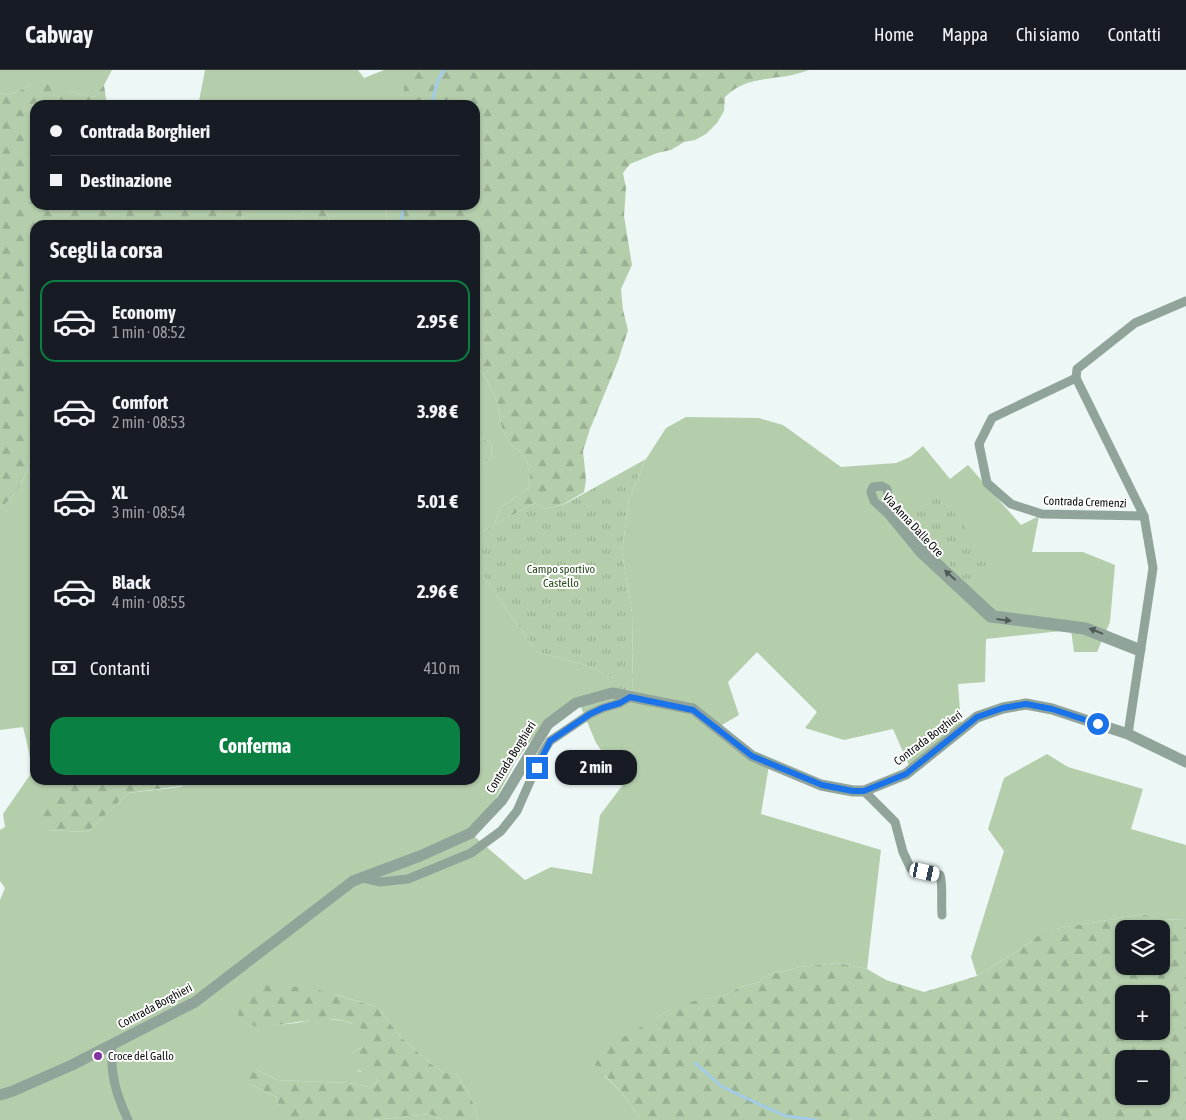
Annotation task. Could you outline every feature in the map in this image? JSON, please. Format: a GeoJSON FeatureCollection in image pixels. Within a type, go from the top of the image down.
{"type":"FeatureCollection","features":[{"type":"Feature","properties":{"kind":"street"},"geometry":{"type":"LineString","coordinates":[[1076,378],[1076,368],[1135,323],[1186,301]]}},
{"type":"Feature","properties":{"kind":"street","name":"Contrada Cremenzi"},"geometry":{"type":"LineString","coordinates":[[1128,734],[1153,568],[1144,516],[1076,378],[992,418],[980,444],[987,483],[1011,504],[1042,514],[1144,516]]}},
{"type":"Feature","properties":{"kind":"street","name":"Via Anna Dalle Ore"},"geometry":{"type":"LineString","coordinates":[[882,486],[887,489],[887,504],[924,550],[994,614],[1086,627],[1141,651],[1084,630],[990,618],[920,553],[888,514],[874,501],[871,492],[873,488],[882,486]]}},
{"type":"Feature","properties":{"kind":"street","name":"Contrada Borghieri"},"geometry":{"type":"LineString","coordinates":[[0,1095],[13,1092],[72,1065],[195,1002],[353,881],[420,856],[471,833],[502,800],[548,724],[576,703],[612,694],[693,710],[752,756],[822,785],[853,791],[864,791],[906,774],[977,717],[1003,708],[1026,704],[1052,709],[1128,734],[1186,762]]}},
{"type":"Feature","properties":{"kind":"street"},"geometry":{"type":"LineString","coordinates":[[363,878],[380,882],[408,879],[471,853],[501,831],[517,811],[542,754],[550,741],[590,714],[620,703],[630,697]]}},
{"type":"Feature","properties":{"kind":"street"},"geometry":{"type":"LineString","coordinates":[[864,791],[895,822],[903,852],[911,869],[940,875],[942,882],[940,891],[942,915]]}},
{"type":"Feature","properties":{"kind":"street"},"geometry":{"type":"LineString","coordinates":[[112,1045],[111,1070],[119,1101],[128,1120]]}},
{"type":"Feature","properties":{"kind":"green space"},"geometry":{"type":"Polygon","coordinates":[[[0,70],[112,70],[104,85],[94,97],[70,91],[30,86],[9,95],[0,93],[0,70]]]}},
{"type":"Feature","properties":{"kind":"green space"},"geometry":{"type":"Polygon","coordinates":[[[205,70],[358,70],[364,78],[384,70],[420,70],[405,86],[404,100],[199,100],[205,70]]]}},
{"type":"Feature","properties":{"kind":"green space"},"geometry":{"type":"Polygon","coordinates":[[[420,70],[809,70],[790,76],[754,81],[739,87],[725,97],[724,111],[717,123],[706,134],[695,140],[684,142],[671,150],[657,153],[630,164],[623,173],[626,188],[624,216],[632,265],[621,289],[623,310],[628,330],[583,451],[586,480],[584,492],[564,504],[546,509],[535,503],[494,525],[501,507],[529,488],[530,476],[527,462],[522,453],[512,446],[502,429],[497,401],[480,370],[480,220],[387,220],[386,210],[480,210],[480,100],[404,100],[404,86],[420,70]]]}},
{"type":"Feature","properties":{"kind":"green space"},"geometry":{"type":"Polygon","coordinates":[[[60,82],[70,91],[94,97],[104,85],[106,100],[30,100],[30,210],[241,210],[243,220],[30,220],[30,461],[24,479],[14,495],[0,508],[0,93],[9,95],[30,86],[60,82]]]}},
{"type":"Feature","properties":{"kind":"green space"},"geometry":{"type":"Polygon","coordinates":[[[241,210],[308,210],[300,214],[295,220],[243,220],[241,210]]]}},
{"type":"Feature","properties":{"kind":"green space"},"geometry":{"type":"Polygon","coordinates":[[[308,210],[324,210],[328,220],[295,220],[300,214],[308,210]]]}},
{"type":"Feature","properties":{"kind":"green space"},"geometry":{"type":"Polygon","coordinates":[[[324,210],[386,210],[387,220],[328,220],[324,210]]]}},
{"type":"Feature","properties":{"kind":"green space"},"geometry":{"type":"Polygon","coordinates":[[[480,370],[497,401],[502,429],[512,446],[522,453],[527,462],[530,476],[529,488],[501,507],[494,525],[480,532],[480,464],[492,458],[491,443],[480,438],[480,370]]]}},
{"type":"Feature","properties":{"kind":"green space"},"geometry":{"type":"Polygon","coordinates":[[[686,417],[759,418],[783,425],[841,467],[896,463],[910,457],[923,446],[950,479],[968,465],[1021,525],[1039,516],[1032,552],[1083,552],[1115,565],[1110,622],[1097,652],[1074,652],[1071,630],[986,639],[985,682],[958,684],[961,724],[911,770],[893,729],[844,740],[805,728],[817,712],[757,652],[728,682],[739,715],[715,729],[769,765],[761,814],[881,850],[867,969],[837,963],[800,967],[767,975],[759,982],[741,987],[723,996],[668,1011],[627,1036],[605,1076],[620,1091],[642,1120],[478,1120],[472,1100],[456,1073],[445,1073],[431,1064],[402,1038],[377,1007],[337,995],[255,985],[257,1027],[296,1023],[320,1018],[345,1021],[359,1026],[369,1035],[362,1047],[352,1053],[358,1071],[372,1075],[378,1081],[370,1087],[348,1083],[277,1080],[257,1070],[252,1085],[276,1097],[279,1106],[279,1120],[0,1120],[0,900],[5,888],[0,881],[0,830],[5,827],[3,814],[30,775],[30,785],[78,785],[47,830],[88,832],[128,793],[181,787],[182,785],[480,785],[480,572],[537,652],[588,666],[613,678],[633,695],[632,612],[622,552],[629,499],[646,459],[666,428],[686,417]],[[579,702],[540,729],[516,761],[495,800],[468,831],[525,880],[551,867],[592,874],[600,815],[625,782],[596,743],[579,702]]]}},
{"type":"Feature","properties":{"kind":"green space"},"geometry":{"type":"Polygon","coordinates":[[[480,438],[491,443],[492,458],[480,464],[480,438]]]}},
{"type":"Feature","properties":{"kind":"green space","name":"Campo sportivo Castello"},"geometry":{"type":"Polygon","coordinates":[[[646,459],[629,499],[622,552],[632,612],[633,695],[617,693],[613,678],[588,666],[537,652],[480,572],[480,532],[535,503],[546,509],[565,504],[646,459]]]}},
{"type":"Feature","properties":{"kind":"green space"},"geometry":{"type":"Polygon","coordinates":[[[30,461],[30,759],[23,727],[0,730],[0,508],[14,495],[30,461]]]}},
{"type":"Feature","properties":{"kind":"green space"},"geometry":{"type":"Polygon","coordinates":[[[938,491],[992,562],[967,585],[908,515],[938,491]]]}},
{"type":"Feature","properties":{"kind":"green space"},"geometry":{"type":"Polygon","coordinates":[[[1047,754],[1068,767],[1143,789],[1131,829],[1186,845],[1186,920],[1159,919],[1143,914],[1044,931],[1031,942],[977,976],[971,957],[1004,851],[988,829],[1004,778],[1047,754]]]}},
{"type":"Feature","properties":{"kind":"green space"},"geometry":{"type":"Polygon","coordinates":[[[70,785],[182,785],[128,793],[88,832],[47,830],[39,799],[70,785]]]}},
{"type":"Feature","properties":{"kind":"green space"},"geometry":{"type":"Polygon","coordinates":[[[1143,914],[1159,919],[1186,920],[1186,1120],[642,1120],[620,1091],[595,1065],[603,1049],[668,1011],[689,1002],[723,996],[741,987],[759,982],[767,975],[800,967],[837,963],[867,969],[886,980],[924,992],[977,976],[1031,942],[1043,931],[1143,914]]]}},
{"type":"Feature","properties":{"kind":"green space"},"geometry":{"type":"Polygon","coordinates":[[[255,985],[316,989],[377,1007],[402,1038],[431,1064],[445,1073],[456,1073],[472,1100],[478,1120],[442,1120],[429,1114],[372,1120],[279,1120],[279,1106],[276,1097],[252,1085],[243,1067],[257,1070],[277,1080],[348,1083],[370,1087],[378,1081],[354,1066],[352,1053],[362,1047],[368,1035],[359,1027],[348,1022],[325,1019],[260,1027],[253,1025],[238,1015],[241,1002],[255,985]]]}},
{"type":"Feature","properties":{"kind":"green space"},"geometry":{"type":"Polygon","coordinates":[[[429,1114],[442,1120],[372,1120],[429,1114]]]}},
{"type":"Feature","properties":{"kind":"waterway"},"geometry":{"type":"LineString","coordinates":[[432,100],[438,80],[444,70]]}},
{"type":"Feature","properties":{"kind":"waterway"},"geometry":{"type":"LineString","coordinates":[[401,220],[403,210]]}},
{"type":"Feature","properties":{"kind":"waterway"},"geometry":{"type":"LineString","coordinates":[[695,1063],[721,1086],[752,1101],[786,1116],[816,1120]]}},
{"type":"Feature","properties":{"kind":"place","name":"Croce del Gallo"},"geometry":{"type":"Point","coordinates":[98,1056]}},
{"type":"Feature","properties":{"kind":"route"},"geometry":{"type":"LineString","coordinates":[[537,768],[542,754],[550,741],[590,714],[620,703],[630,697],[693,710],[752,756],[822,785],[853,791],[864,791],[906,774],[977,717],[1003,708],[1026,704],[1052,709],[1098,724]]}}]}
